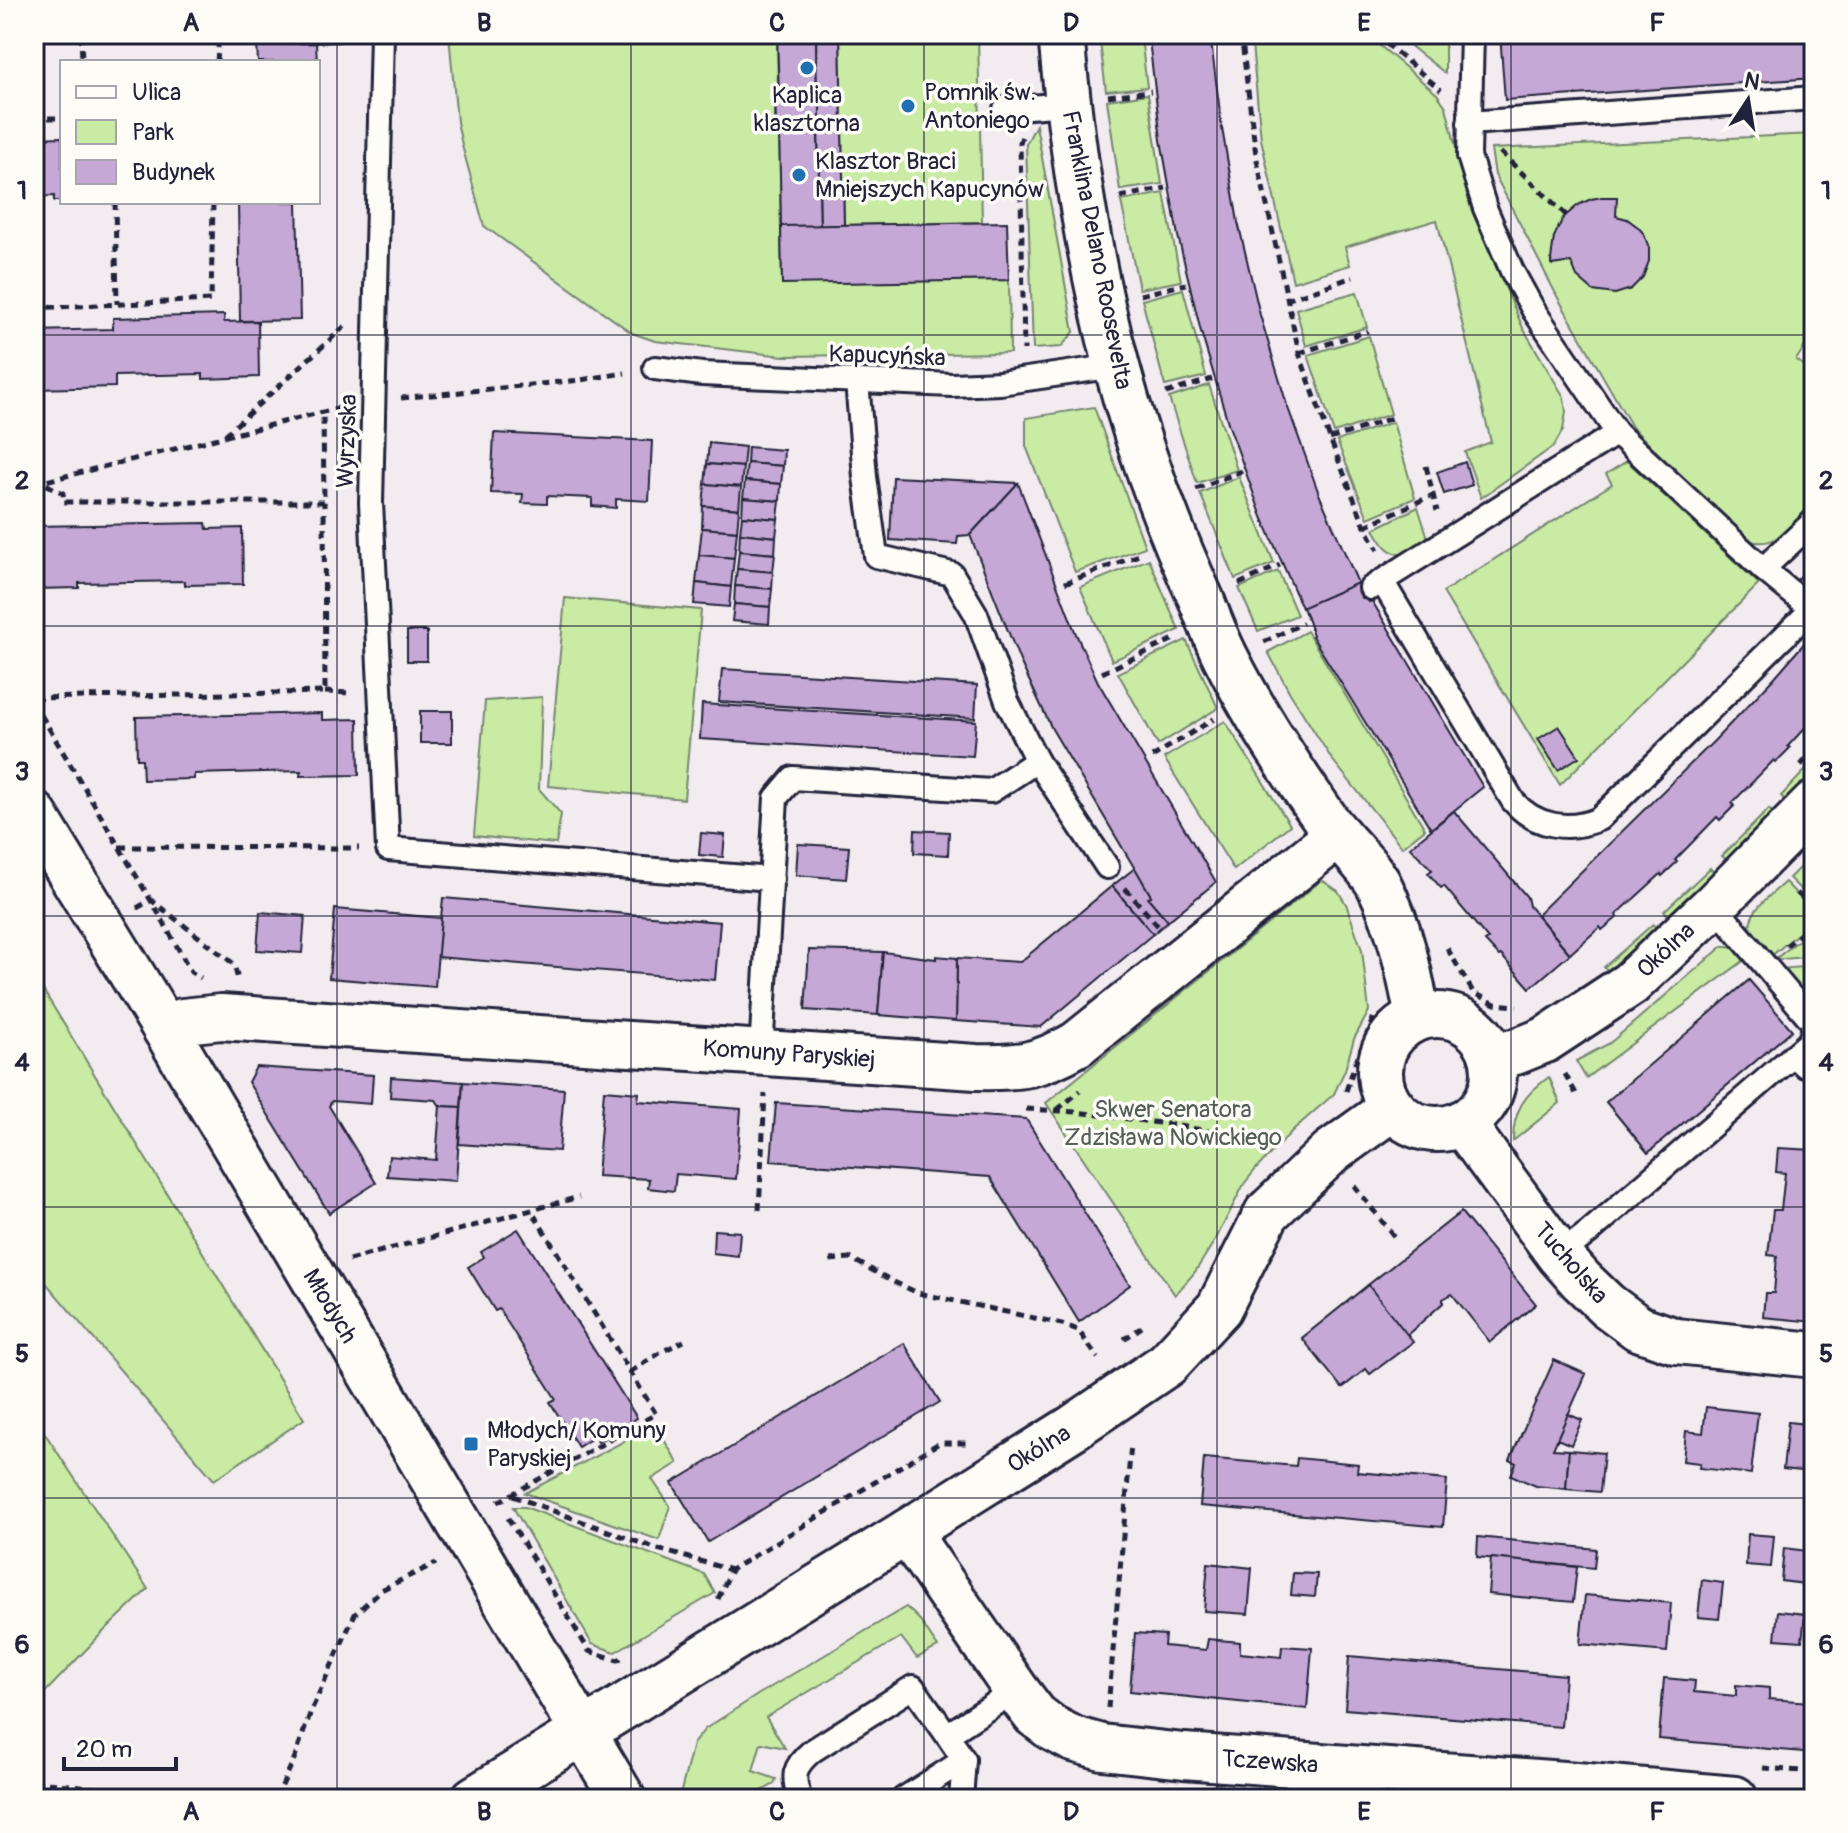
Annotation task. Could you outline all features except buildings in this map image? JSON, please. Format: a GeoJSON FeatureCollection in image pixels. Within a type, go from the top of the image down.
{"type":"FeatureCollection","features":[{"type":"Feature","properties":{"kind":"street","name":"Franklina Delano Roosevelta"},"geometry":{"type":"LineString","coordinates":[[1061,34],[1066,103],[1084,213],[1116,366],[1166,518],[1227,660],[1264,728],[1338,835],[1377,882],[1407,963],[1418,1017]]}},
{"type":"Feature","properties":{"kind":"street","name":"Okólna"},"geometry":{"type":"LineString","coordinates":[[1491,1054],[1515,1052],[1545,1040],[1630,984],[1814,804]]}},
{"type":"Feature","properties":{"kind":"street","name":"Młodych"},"geometry":{"type":"LineString","coordinates":[[34,814],[472,1544],[598,1722],[623,1799]]}},
{"type":"Feature","properties":{"kind":"street","name":"Komuny Paryskiej"},"geometry":{"type":"LineString","coordinates":[[166,1030],[183,1021],[221,1017],[756,1072],[1028,1066],[1054,1058],[1077,1044],[1338,835]]}},
{"type":"Feature","properties":{"kind":"street"},"geometry":{"type":"LineString","coordinates":[[1436,1014],[1454,1017],[1470,1025],[1483,1038],[1491,1054],[1493,1086],[1476,1115],[1462,1123],[1444,1129],[1424,1128],[1406,1121],[1392,1108],[1383,1092],[1379,1075],[1381,1056],[1401,1026],[1418,1017],[1436,1014]]}},
{"type":"Feature","properties":{"kind":"street","name":"Okólna"},"geometry":{"type":"LineString","coordinates":[[479,1796],[907,1532],[1074,1427],[1167,1364],[1219,1308],[1267,1213],[1331,1152],[1392,1108]]}},
{"type":"Feature","properties":{"kind":"street","name":"Tucholska"},"geometry":{"type":"LineString","coordinates":[[1462,1123],[1559,1255],[1607,1305],[1638,1328],[1676,1341],[1814,1355]]}},
{"type":"Feature","properties":{"kind":"street","name":"Tczewska"},"geometry":{"type":"LineString","coordinates":[[907,1532],[1035,1715],[1073,1739],[1102,1747],[1184,1756],[1576,1792],[1744,1783]]}},
{"type":"Feature","properties":{"kind":"lane","name":"Wyrzyska"},"geometry":{"type":"LineString","coordinates":[[382,34],[371,503],[388,849]]}},
{"type":"Feature","properties":{"kind":"lane"},"geometry":{"type":"LineString","coordinates":[[1472,34],[1469,156],[1485,208],[1512,271],[1534,311],[1617,433],[1763,569],[1813,610],[1599,819],[1580,825],[1558,826],[1534,818],[1513,801],[1382,582],[1617,433]]}},
{"type":"Feature","properties":{"kind":"lane"},"geometry":{"type":"LineString","coordinates":[[1469,123],[1814,98]]}},
{"type":"Feature","properties":{"kind":"lane"},"geometry":{"type":"LineString","coordinates":[[1005,109],[1066,103]]}},
{"type":"Feature","properties":{"kind":"lane","name":"Kapucyńska"},"geometry":{"type":"LineString","coordinates":[[655,368],[702,374],[952,385],[1000,383],[1116,366]]}},
{"type":"Feature","properties":{"kind":"lane"},"geometry":{"type":"LineString","coordinates":[[857,381],[865,477],[876,556],[952,574],[976,614],[1007,701],[1037,761],[1107,867]]}},
{"type":"Feature","properties":{"kind":"lane"},"geometry":{"type":"LineString","coordinates":[[1763,569],[1814,521]]}},
{"type":"Feature","properties":{"kind":"lane"},"geometry":{"type":"LineString","coordinates":[[756,1072],[776,798],[793,778],[991,791],[1037,761]]}},
{"type":"Feature","properties":{"kind":"lane"},"geometry":{"type":"LineString","coordinates":[[388,849],[772,879]]}},
{"type":"Feature","properties":{"kind":"lane"},"geometry":{"type":"LineString","coordinates":[[1559,1255],[1808,1043],[1812,1036],[1812,1021],[1714,905]]}},
{"type":"Feature","properties":{"kind":"lane"},"geometry":{"type":"LineString","coordinates":[[1794,1055],[1805,1066],[1814,1067]]}},
{"type":"Feature","properties":{"kind":"lane"},"geometry":{"type":"LineString","coordinates":[[800,1799],[795,1783],[800,1761],[913,1687],[964,1760],[961,1799]]}},
{"type":"Feature","properties":{"kind":"lane"},"geometry":{"type":"LineString","coordinates":[[947,1735],[1016,1690]]}},
{"type":"Feature","properties":{"kind":"lane"},"geometry":{"type":"LineString","coordinates":[[903,1799],[964,1760]]}},
{"type":"Feature","properties":{"kind":"path"},"geometry":{"type":"LineString","coordinates":[[81,34],[82,60]]}},
{"type":"Feature","properties":{"kind":"path"},"geometry":{"type":"LineString","coordinates":[[89,34],[159,35]]}},
{"type":"Feature","properties":{"kind":"path"},"geometry":{"type":"LineString","coordinates":[[217,60],[219,34]]}},
{"type":"Feature","properties":{"kind":"path"},"geometry":{"type":"LineString","coordinates":[[1241,34],[1256,155],[1299,353],[1365,526],[1382,582]]}},
{"type":"Feature","properties":{"kind":"path"},"geometry":{"type":"LineString","coordinates":[[1024,357],[1020,142],[1066,103],[1151,91]]}},
{"type":"Feature","properties":{"kind":"path"},"geometry":{"type":"LineString","coordinates":[[34,118],[60,118]]}},
{"type":"Feature","properties":{"kind":"path"},"geometry":{"type":"LineString","coordinates":[[1111,198],[1166,188]]}},
{"type":"Feature","properties":{"kind":"path"},"geometry":{"type":"LineString","coordinates":[[115,204],[117,304]]}},
{"type":"Feature","properties":{"kind":"path"},"geometry":{"type":"LineString","coordinates":[[34,308],[211,300],[213,204]]}},
{"type":"Feature","properties":{"kind":"path"},"geometry":{"type":"LineString","coordinates":[[1286,300],[1353,277]]}},
{"type":"Feature","properties":{"kind":"path"},"geometry":{"type":"LineString","coordinates":[[1131,298],[1186,284]]}},
{"type":"Feature","properties":{"kind":"path"},"geometry":{"type":"LineString","coordinates":[[225,436],[354,318],[376,309]]}},
{"type":"Feature","properties":{"kind":"path"},"geometry":{"type":"LineString","coordinates":[[1299,353],[1368,331]]}},
{"type":"Feature","properties":{"kind":"path"},"geometry":{"type":"LineString","coordinates":[[1157,396],[1212,379]]}},
{"type":"Feature","properties":{"kind":"path"},"geometry":{"type":"LineString","coordinates":[[204,980],[191,972],[34,701],[325,692],[323,411]]}},
{"type":"Feature","properties":{"kind":"path"},"geometry":{"type":"LineString","coordinates":[[1330,439],[1392,418]]}},
{"type":"Feature","properties":{"kind":"path"},"geometry":{"type":"LineString","coordinates":[[1426,466],[1444,543]]}},
{"type":"Feature","properties":{"kind":"path"},"geometry":{"type":"LineString","coordinates":[[1188,492],[1242,471]]}},
{"type":"Feature","properties":{"kind":"path"},"geometry":{"type":"LineString","coordinates":[[34,478],[63,493],[64,502],[324,502]]}},
{"type":"Feature","properties":{"kind":"path"},"geometry":{"type":"LineString","coordinates":[[1365,526],[1433,494]]}},
{"type":"Feature","properties":{"kind":"path"},"geometry":{"type":"LineString","coordinates":[[1065,583],[1151,551]]}},
{"type":"Feature","properties":{"kind":"path"},"geometry":{"type":"LineString","coordinates":[[1227,589],[1280,565]]}},
{"type":"Feature","properties":{"kind":"path"},"geometry":{"type":"LineString","coordinates":[[1102,673],[1186,633]]}},
{"type":"Feature","properties":{"kind":"path"},"geometry":{"type":"LineString","coordinates":[[1152,757],[1226,712]]}},
{"type":"Feature","properties":{"kind":"path"},"geometry":{"type":"LineString","coordinates":[[119,847],[388,849]]}},
{"type":"Feature","properties":{"kind":"path"},"geometry":{"type":"LineString","coordinates":[[1107,867],[1160,928]]}},
{"type":"Feature","properties":{"kind":"path"},"geometry":{"type":"LineString","coordinates":[[1797,893],[1814,908]]}},
{"type":"Feature","properties":{"kind":"path"},"geometry":{"type":"LineString","coordinates":[[151,900],[234,964],[239,984],[227,983]]}},
{"type":"Feature","properties":{"kind":"path"},"geometry":{"type":"LineString","coordinates":[[1441,937],[1473,992],[1495,1004],[1530,1005]]}},
{"type":"Feature","properties":{"kind":"path"},"geometry":{"type":"LineString","coordinates":[[756,1072],[765,1093],[759,1210]]}},
{"type":"Feature","properties":{"kind":"path"},"geometry":{"type":"LineString","coordinates":[[1026,1109],[1077,1112],[1188,1127],[1257,1140],[1279,1153]]}},
{"type":"Feature","properties":{"kind":"path"},"geometry":{"type":"LineString","coordinates":[[345,1262],[579,1197]]}},
{"type":"Feature","properties":{"kind":"path"},"geometry":{"type":"LineString","coordinates":[[491,1490],[498,1502],[512,1496],[656,1414],[531,1210]]}},
{"type":"Feature","properties":{"kind":"path"},"geometry":{"type":"LineString","coordinates":[[830,1260],[850,1258],[918,1293],[1078,1330],[1098,1358],[1085,1366]]}},
{"type":"Feature","properties":{"kind":"path"},"geometry":{"type":"LineString","coordinates":[[630,1372],[684,1341]]}},
{"type":"Feature","properties":{"kind":"path"},"geometry":{"type":"LineString","coordinates":[[706,1607],[719,1599],[731,1570],[939,1443],[972,1443]]}},
{"type":"Feature","properties":{"kind":"path"},"geometry":{"type":"LineString","coordinates":[[1098,1712],[1108,1709],[1131,1444]]}},
{"type":"Feature","properties":{"kind":"path"},"geometry":{"type":"LineString","coordinates":[[512,1496],[654,1548],[731,1570]]}},
{"type":"Feature","properties":{"kind":"path"},"geometry":{"type":"LineString","coordinates":[[506,1516],[589,1651],[618,1660],[625,1655]]}},
{"type":"Feature","properties":{"kind":"path"},"geometry":{"type":"LineString","coordinates":[[276,1799],[355,1614],[381,1590],[472,1544]]}},
{"type":"Feature","properties":{"kind":"path"},"geometry":{"type":"LineString","coordinates":[[1744,1783],[1814,1772]]}},
{"type":"Feature","properties":{"kind":"path"},"geometry":{"type":"LineString","coordinates":[[34,1782],[81,1786],[143,1799]]}},
{"type":"Feature","properties":{"kind":"green space"},"geometry":{"type":"Polygon","coordinates":[[[449,34],[777,34],[775,124],[779,125],[782,283],[1009,280],[1010,353],[784,356],[655,341],[632,333],[484,226],[457,122],[449,34]]]}},
{"type":"Feature","properties":{"kind":"green space"},"geometry":{"type":"Polygon","coordinates":[[[840,34],[978,34],[982,222],[844,225],[840,34]]]}},
{"type":"Feature","properties":{"kind":"green space"},"geometry":{"type":"Polygon","coordinates":[[[1251,34],[1366,34],[1437,94],[1446,107],[1471,209],[1523,328],[1564,397],[1566,412],[1563,430],[1554,446],[1481,498],[1465,452],[1491,442],[1437,220],[1345,247],[1350,265],[1293,282],[1261,139],[1251,34]]]}},
{"type":"Feature","properties":{"kind":"green space"},"geometry":{"type":"Polygon","coordinates":[[[1395,34],[1445,34],[1445,73],[1395,34]]]}},
{"type":"Feature","properties":{"kind":"green space"},"geometry":{"type":"Polygon","coordinates":[[[1141,37],[1147,87],[1106,91],[1100,42],[1141,37]]]}},
{"type":"Feature","properties":{"kind":"green space"},"geometry":{"type":"Polygon","coordinates":[[[1148,94],[1162,184],[1120,190],[1107,100],[1148,94]]]}},
{"type":"Feature","properties":{"kind":"green space"},"geometry":{"type":"Polygon","coordinates":[[[1036,125],[1074,332],[1061,347],[1033,349],[1026,144],[1036,125]]]}},
{"type":"Feature","properties":{"kind":"green space"},"geometry":{"type":"Polygon","coordinates":[[[1814,134],[1814,332],[1796,360],[1814,372],[1814,500],[1783,534],[1765,542],[1754,542],[1742,538],[1632,427],[1558,298],[1495,175],[1491,149],[1814,134]]]}},
{"type":"Feature","properties":{"kind":"green space"},"geometry":{"type":"Polygon","coordinates":[[[1164,193],[1181,281],[1139,289],[1121,201],[1164,193]]]}},
{"type":"Feature","properties":{"kind":"green space"},"geometry":{"type":"Polygon","coordinates":[[[1183,289],[1206,376],[1165,386],[1142,300],[1183,289]]]}},
{"type":"Feature","properties":{"kind":"green space"},"geometry":{"type":"Polygon","coordinates":[[[1357,292],[1367,327],[1306,346],[1296,309],[1357,292]]]}},
{"type":"Feature","properties":{"kind":"green space"},"geometry":{"type":"Polygon","coordinates":[[[1369,336],[1391,414],[1334,433],[1308,355],[1369,336]]]}},
{"type":"Feature","properties":{"kind":"green space"},"geometry":{"type":"Polygon","coordinates":[[[1209,385],[1237,470],[1197,483],[1169,398],[1209,385]]]}},
{"type":"Feature","properties":{"kind":"green space"},"geometry":{"type":"Polygon","coordinates":[[[1094,407],[1145,547],[1075,572],[1026,446],[1026,418],[1094,407]]]}},
{"type":"Feature","properties":{"kind":"green space"},"geometry":{"type":"Polygon","coordinates":[[[1393,422],[1415,498],[1368,518],[1337,441],[1393,422]]]}},
{"type":"Feature","properties":{"kind":"green space"},"geometry":{"type":"Polygon","coordinates":[[[1627,461],[1759,584],[1560,785],[1443,592],[1612,484],[1606,474],[1627,461]]]}},
{"type":"Feature","properties":{"kind":"green space"},"geometry":{"type":"Polygon","coordinates":[[[1239,477],[1274,563],[1235,579],[1200,493],[1239,477]]]}},
{"type":"Feature","properties":{"kind":"green space"},"geometry":{"type":"Polygon","coordinates":[[[1418,507],[1426,541],[1405,555],[1389,550],[1374,529],[1418,507]]]}},
{"type":"Feature","properties":{"kind":"green space"},"geometry":{"type":"Polygon","coordinates":[[[1149,559],[1179,630],[1112,661],[1080,587],[1149,559]]]}},
{"type":"Feature","properties":{"kind":"green space"},"geometry":{"type":"Polygon","coordinates":[[[1278,571],[1297,615],[1258,631],[1239,588],[1278,571]]]}},
{"type":"Feature","properties":{"kind":"green space"},"geometry":{"type":"Polygon","coordinates":[[[565,598],[701,610],[684,799],[548,786],[565,598]]]}},
{"type":"Feature","properties":{"kind":"green space"},"geometry":{"type":"Polygon","coordinates":[[[1307,631],[1425,829],[1402,847],[1331,758],[1268,652],[1307,631]]]}},
{"type":"Feature","properties":{"kind":"green space"},"geometry":{"type":"Polygon","coordinates":[[[1186,640],[1218,708],[1158,745],[1118,673],[1186,640]]]}},
{"type":"Feature","properties":{"kind":"green space"},"geometry":{"type":"Polygon","coordinates":[[[542,697],[539,789],[561,814],[556,844],[474,836],[485,701],[542,697]]]}},
{"type":"Feature","properties":{"kind":"green space"},"geometry":{"type":"Polygon","coordinates":[[[1225,721],[1290,825],[1234,870],[1164,758],[1225,721]]]}},
{"type":"Feature","properties":{"kind":"green space"},"geometry":{"type":"Polygon","coordinates":[[[1814,761],[1814,778],[1789,804],[1781,796],[1814,761]]]}},
{"type":"Feature","properties":{"kind":"green space"},"geometry":{"type":"Polygon","coordinates":[[[1769,809],[1777,817],[1731,864],[1722,856],[1769,809]]]}},
{"type":"Feature","properties":{"kind":"green space"},"geometry":{"type":"Polygon","coordinates":[[[1814,853],[1814,903],[1789,878],[1814,853]]]}},
{"type":"Feature","properties":{"kind":"green space"},"geometry":{"type":"Polygon","coordinates":[[[1710,868],[1717,876],[1672,919],[1664,911],[1710,868]]]}},
{"type":"Feature","properties":{"kind":"green space","name":"Skwer Senatora Zdzisława Nowickiego"},"geometry":{"type":"Polygon","coordinates":[[[1322,880],[1338,891],[1346,904],[1362,950],[1369,1011],[1354,1039],[1334,1094],[1293,1130],[1244,1184],[1217,1237],[1195,1272],[1175,1295],[1046,1103],[1322,880]]]}},
{"type":"Feature","properties":{"kind":"green space"},"geometry":{"type":"Polygon","coordinates":[[[1785,882],[1814,912],[1814,920],[1770,957],[1753,936],[1751,921],[1759,906],[1785,882]]]}},
{"type":"Feature","properties":{"kind":"green space"},"geometry":{"type":"Polygon","coordinates":[[[1653,924],[1659,932],[1610,974],[1604,967],[1653,924]]]}},
{"type":"Feature","properties":{"kind":"green space"},"geometry":{"type":"Polygon","coordinates":[[[1814,928],[1814,956],[1774,960],[1814,928]]]}},
{"type":"Feature","properties":{"kind":"green space"},"geometry":{"type":"Polygon","coordinates":[[[1723,946],[1731,946],[1746,959],[1586,1078],[1576,1061],[1610,1043],[1723,946]]]}},
{"type":"Feature","properties":{"kind":"green space"},"geometry":{"type":"Polygon","coordinates":[[[1814,966],[1814,985],[1803,995],[1779,969],[1814,966]]]}},
{"type":"Feature","properties":{"kind":"green space"},"geometry":{"type":"Polygon","coordinates":[[[34,975],[304,1419],[214,1480],[34,1269],[34,975]]]}},
{"type":"Feature","properties":{"kind":"green space"},"geometry":{"type":"Polygon","coordinates":[[[1549,1077],[1560,1103],[1513,1141],[1515,1120],[1522,1104],[1549,1077]]]}},
{"type":"Feature","properties":{"kind":"green space"},"geometry":{"type":"Polygon","coordinates":[[[34,1417],[148,1589],[34,1704],[34,1417]]]}},
{"type":"Feature","properties":{"kind":"green space"},"geometry":{"type":"Polygon","coordinates":[[[655,1425],[678,1463],[652,1479],[670,1506],[659,1540],[525,1493],[655,1425]]]}},
{"type":"Feature","properties":{"kind":"green space"},"geometry":{"type":"Polygon","coordinates":[[[513,1507],[525,1507],[704,1574],[715,1593],[615,1652],[592,1644],[513,1507]]]}},
{"type":"Feature","properties":{"kind":"green space"},"geometry":{"type":"Polygon","coordinates":[[[906,1607],[918,1618],[938,1647],[917,1658],[901,1637],[766,1717],[785,1748],[761,1743],[753,1771],[776,1779],[774,1784],[748,1799],[679,1799],[693,1744],[705,1729],[906,1607]]]}},
{"type":"Feature","properties":{"kind":"place","name":"Kaplica klasztorna"},"geometry":{"type":"Point","coordinates":[807,68]}},
{"type":"Feature","properties":{"kind":"place","name":"Pomnik św. Antoniego"},"geometry":{"type":"Point","coordinates":[908,106]}},
{"type":"Feature","properties":{"kind":"place","name":"Klasztor Braci Mniejszych Kapucynów"},"geometry":{"type":"Point","coordinates":[799,175]}},
{"type":"Feature","properties":{"kind":"place","name":"Młodych/ Komuny Paryskiej"},"geometry":{"type":"Point","coordinates":[471,1444]}}]}
